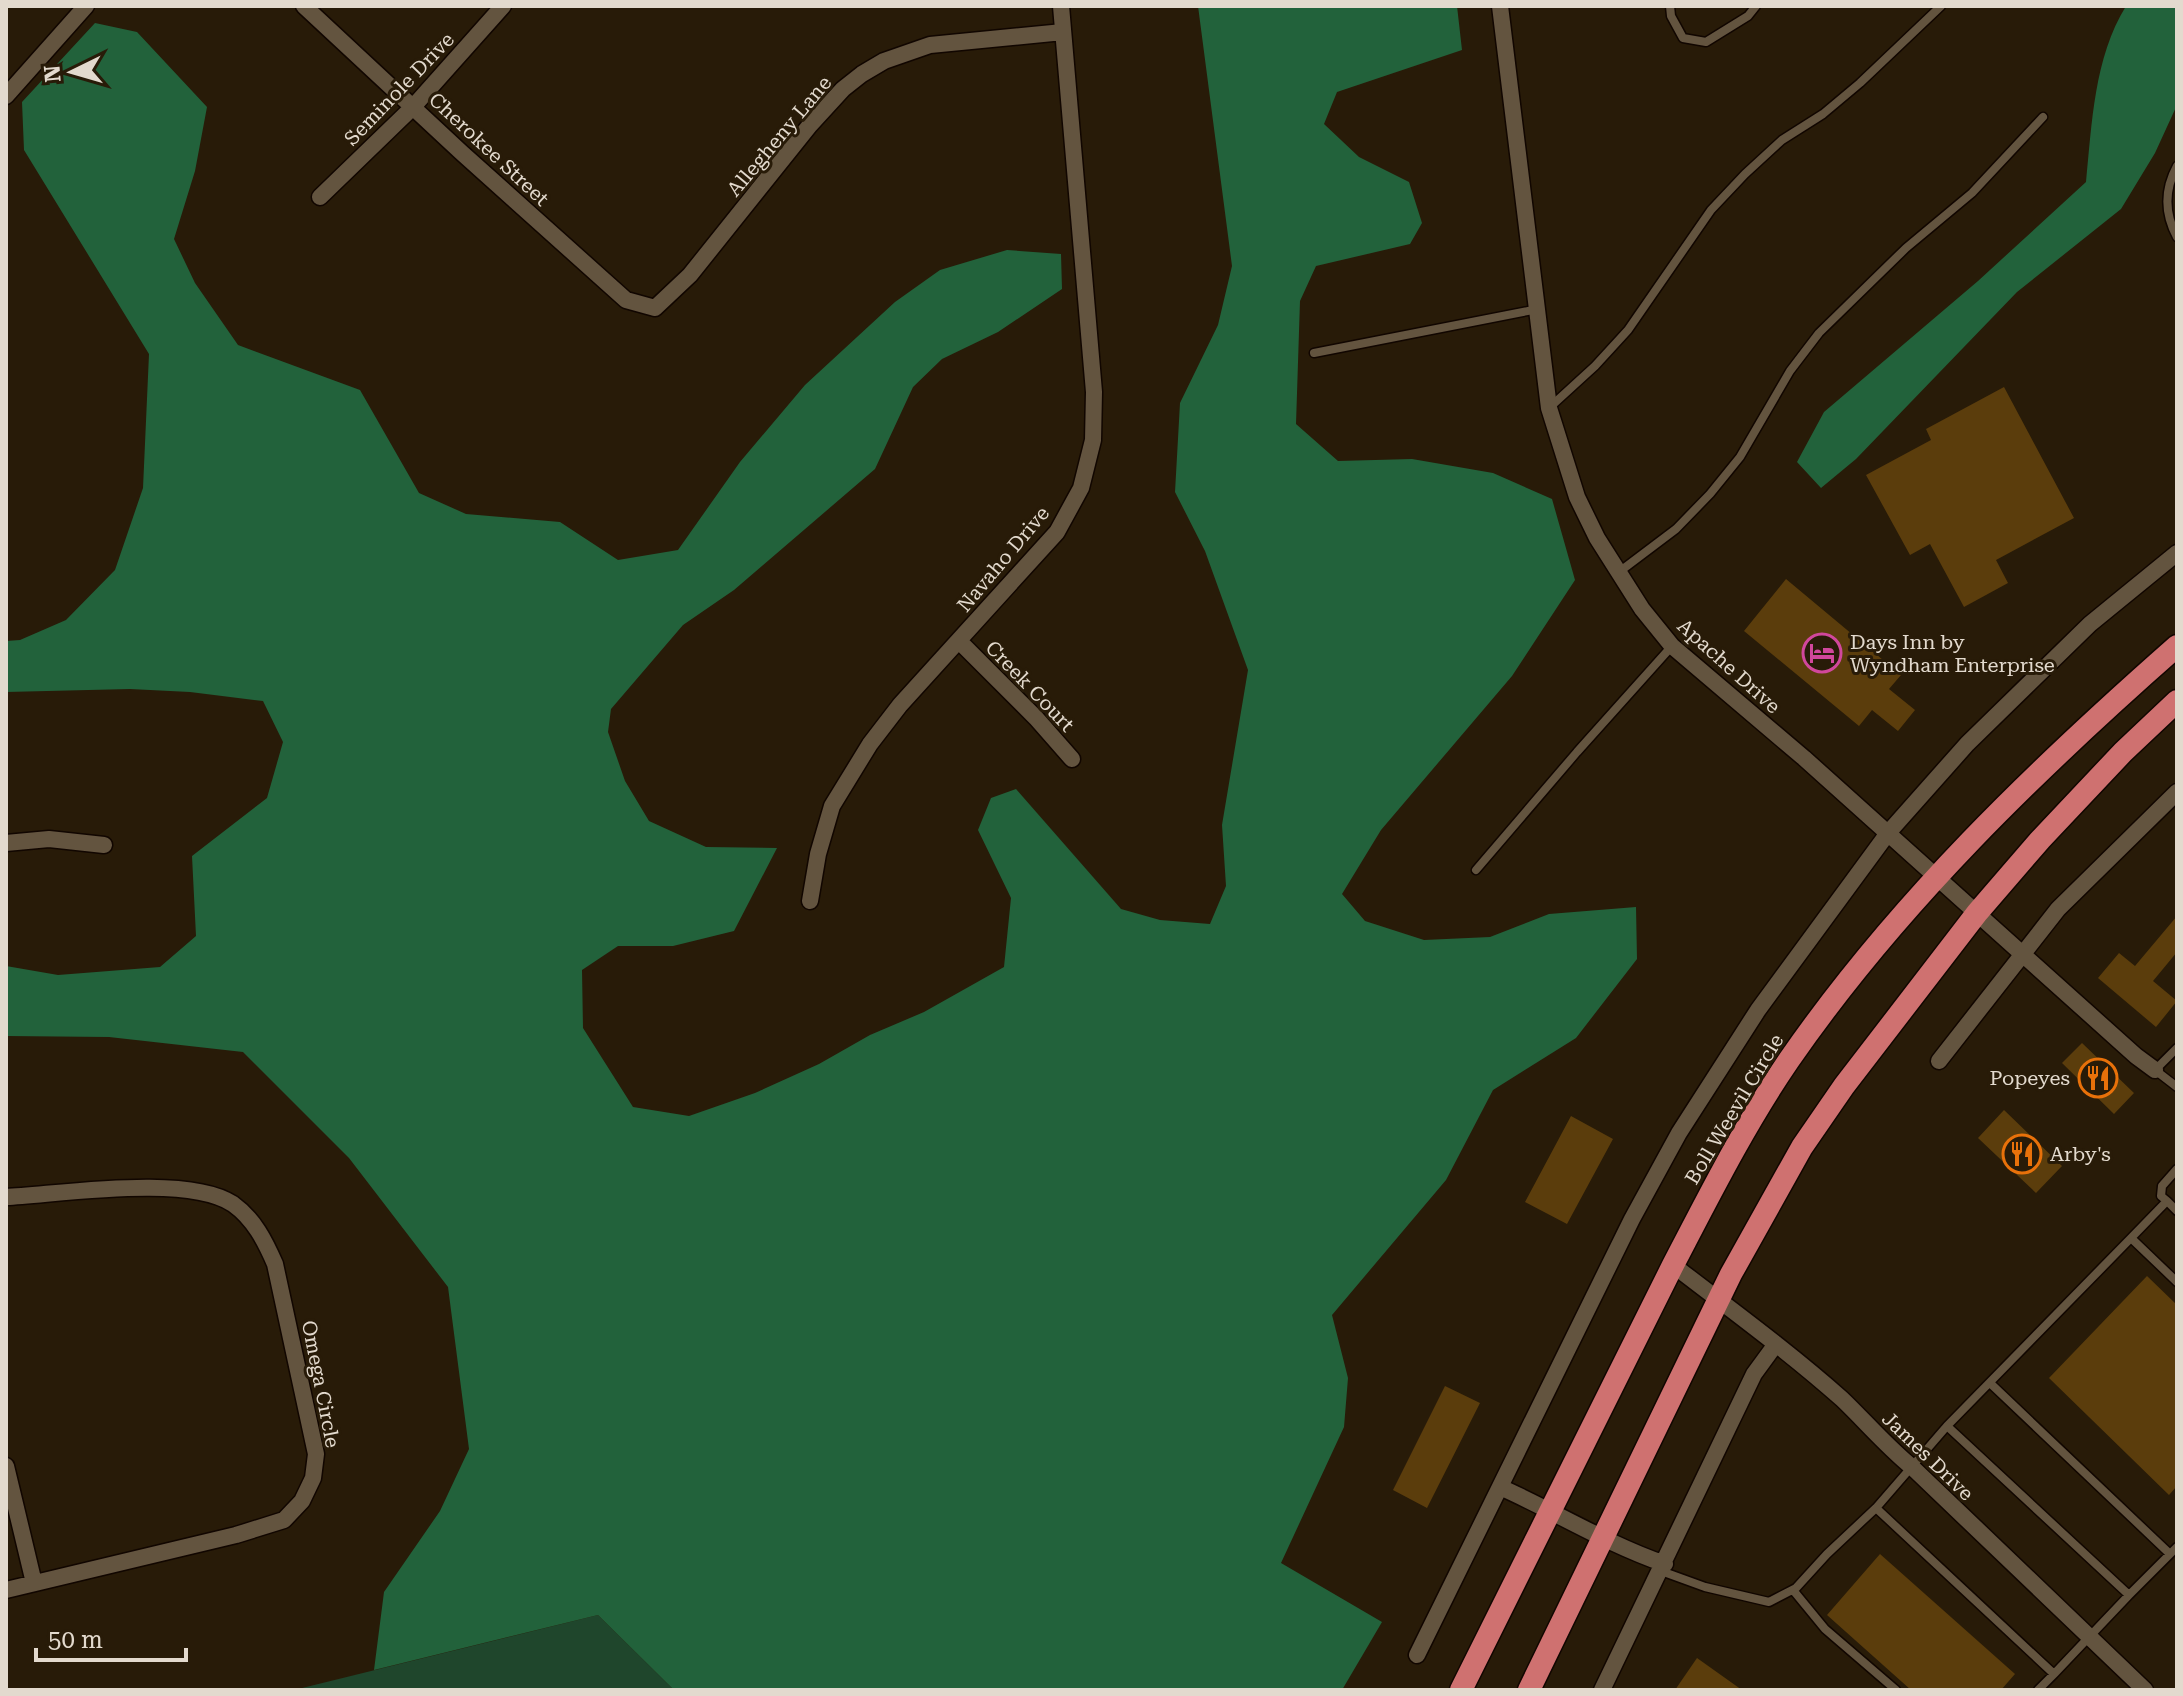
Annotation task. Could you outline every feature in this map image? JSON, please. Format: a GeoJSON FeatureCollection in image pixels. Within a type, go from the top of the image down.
{"type":"FeatureCollection","features":[{"type":"Feature","properties":{"kind":"highway","name":"Boll Weevil Circle"},"geometry":{"type":"LineString","coordinates":[[1461,1690],[1673,1265],[1790,1059],[1847,980],[1936,876],[2034,777],[2177,646]]}},
{"type":"Feature","properties":{"kind":"highway"},"geometry":{"type":"LineString","coordinates":[[1529,1690],[1718,1300],[1802,1147],[1844,1086],[1977,913],[2123,752],[2177,701]]}},
{"type":"Feature","properties":{"kind":"street"},"geometry":{"type":"LineString","coordinates":[[6,96],[86,6]]}},
{"type":"Feature","properties":{"kind":"street","name":"Cherokee Street"},"geometry":{"type":"LineString","coordinates":[[304,6],[626,300],[655,308]]}},
{"type":"Feature","properties":{"kind":"street","name":"Seminole Drive"},"geometry":{"type":"LineString","coordinates":[[320,197],[413,107],[503,6]]}},
{"type":"Feature","properties":{"kind":"street","name":"Navaho Drive"},"geometry":{"type":"LineString","coordinates":[[810,901],[818,854],[832,806],[870,744],[900,705],[1057,532],[1081,488],[1093,440],[1092,363],[1061,6]]}},
{"type":"Feature","properties":{"kind":"street","name":"Apache Drive"},"geometry":{"type":"LineString","coordinates":[[1500,6],[1549,408],[1577,497],[1597,538],[1642,609],[1672,646],[1804,758],[2155,1070]]}},
{"type":"Feature","properties":{"kind":"street","name":"Allegheny Lane"},"geometry":{"type":"LineString","coordinates":[[655,308],[690,275],[810,125],[843,89],[862,74],[884,61],[930,45],[1063,32]]}},
{"type":"Feature","properties":{"kind":"street"},"geometry":{"type":"LineString","coordinates":[[1417,1655],[1632,1219],[1679,1133],[1758,1010],[1888,833],[1967,744],[2090,624],[2177,553]]}},
{"type":"Feature","properties":{"kind":"street","name":"Creek Court"},"geometry":{"type":"LineString","coordinates":[[959,641],[1072,759]]}},
{"type":"Feature","properties":{"kind":"street"},"geometry":{"type":"LineString","coordinates":[[1939,1061],[2058,909],[2177,792]]}},
{"type":"Feature","properties":{"kind":"street"},"geometry":{"type":"LineString","coordinates":[[6,843],[49,839],[104,845]]}},
{"type":"Feature","properties":{"kind":"street","name":"Omega Circle"},"geometry":{"type":"LineString","coordinates":[[6,1197],[184,1189],[209,1193],[232,1204],[258,1231],[275,1264],[316,1454],[313,1478],[302,1501],[284,1520],[236,1535],[6,1590]]}},
{"type":"Feature","properties":{"kind":"street","name":"James Drive"},"geometry":{"type":"LineString","coordinates":[[1673,1265],[1776,1344],[1842,1400],[2145,1690]]}},
{"type":"Feature","properties":{"kind":"street"},"geometry":{"type":"LineString","coordinates":[[1602,1690],[1754,1374],[1776,1344]]}},
{"type":"Feature","properties":{"kind":"street"},"geometry":{"type":"LineString","coordinates":[[6,1466],[34,1583]]}},
{"type":"Feature","properties":{"kind":"street"},"geometry":{"type":"LineString","coordinates":[[1500,1487],[1663,1567]]}},
{"type":"Feature","properties":{"kind":"lane"},"geometry":{"type":"LineString","coordinates":[[1670,6],[1671,16],[1683,38],[1706,42],[1748,16],[1756,6]]}},
{"type":"Feature","properties":{"kind":"lane"},"geometry":{"type":"LineString","coordinates":[[1549,408],[1595,366],[1628,330],[1711,210],[1745,174],[1782,140],[1823,114],[1860,83],[1941,6]]}},
{"type":"Feature","properties":{"kind":"lane"},"geometry":{"type":"LineString","coordinates":[[1618,572],[1676,529],[1710,494],[1740,457],[1790,371],[1819,333],[1906,248],[1972,193],[2043,117]]}},
{"type":"Feature","properties":{"kind":"lane"},"geometry":{"type":"LineString","coordinates":[[2177,166],[2168,186],[2166,204],[2170,224],[2177,237]]}},
{"type":"Feature","properties":{"kind":"lane"},"geometry":{"type":"LineString","coordinates":[[1314,353],[1538,309]]}},
{"type":"Feature","properties":{"kind":"lane"},"geometry":{"type":"LineString","coordinates":[[1476,870],[1672,646]]}},
{"type":"Feature","properties":{"kind":"lane"},"geometry":{"type":"LineString","coordinates":[[2177,1048],[2155,1070],[2177,1087]]}},
{"type":"Feature","properties":{"kind":"lane"},"geometry":{"type":"LineString","coordinates":[[2177,1169],[2162,1186],[2161,1196],[2177,1211]]}},
{"type":"Feature","properties":{"kind":"lane"},"geometry":{"type":"LineString","coordinates":[[1663,1567],[1705,1587],[1769,1602],[1793,1590],[1876,1508],[1947,1426],[2167,1201]]}},
{"type":"Feature","properties":{"kind":"lane"},"geometry":{"type":"LineString","coordinates":[[2131,1238],[2177,1282]]}},
{"type":"Feature","properties":{"kind":"lane"},"geometry":{"type":"LineString","coordinates":[[1990,1383],[2174,1551],[2038,1690]]}},
{"type":"Feature","properties":{"kind":"lane"},"geometry":{"type":"LineString","coordinates":[[1947,1426],[2129,1595]]}},
{"type":"Feature","properties":{"kind":"lane"},"geometry":{"type":"LineString","coordinates":[[1876,1508],[2054,1674]]}},
{"type":"Feature","properties":{"kind":"lane"},"geometry":{"type":"LineString","coordinates":[[1793,1590],[1825,1629],[1896,1690]]}},
{"type":"Feature","properties":{"kind":"green space"},"geometry":{"type":"Polygon","coordinates":[[[1198,6],[1457,6],[1462,50],[1337,92],[1324,124],[1359,157],[1409,182],[1422,223],[1410,244],[1316,266],[1300,301],[1296,424],[1338,461],[1412,459],[1493,473],[1552,499],[1575,580],[1512,676],[1381,830],[1342,894],[1365,921],[1424,940],[1490,937],[1549,914],[1636,907],[1637,959],[1576,1038],[1493,1090],[1446,1180],[1332,1315],[1348,1378],[1344,1427],[1281,1563],[1382,1622],[1342,1690],[674,1690],[598,1615],[374,1670],[384,1592],[440,1511],[469,1449],[448,1287],[349,1158],[243,1052],[109,1037],[6,1036],[6,966],[58,975],[160,967],[196,936],[192,856],[267,798],[283,742],[263,701],[190,692],[130,689],[6,692],[6,641],[20,640],[66,620],[115,570],[143,488],[149,354],[24,150],[22,102],[95,23],[137,32],[207,107],[195,171],[174,239],[195,283],[238,345],[360,390],[419,493],[466,514],[560,522],[618,560],[678,550],[740,462],[805,385],[895,302],[940,270],[1007,250],[1061,254],[1062,289],[998,332],[942,359],[913,387],[875,469],[734,590],[683,625],[611,709],[608,732],[625,781],[649,821],[706,847],[777,848],[734,931],[673,946],[618,946],[582,970],[583,1028],[633,1107],[689,1116],[755,1093],[819,1064],[870,1035],[924,1012],[1004,967],[1011,898],[978,830],[991,798],[1016,789],[1121,909],[1160,920],[1210,924],[1226,886],[1222,825],[1248,670],[1205,551],[1175,492],[1180,403],[1218,325],[1232,266],[1198,6]]]}},
{"type":"Feature","properties":{"kind":"green space"},"geometry":{"type":"Polygon","coordinates":[[[2126,6],[2177,6],[2177,105],[2155,153],[2121,209],[2017,292],[1856,459],[1821,488],[1797,462],[1824,412],[1978,281],[2086,182],[2101,69],[2115,26],[2126,6]]]}},
{"type":"Feature","properties":{"kind":"green space"},"geometry":{"type":"Polygon","coordinates":[[[598,1615],[674,1690],[294,1690],[598,1615]]]}},
{"type":"Feature","properties":{"kind":"building"},"geometry":{"type":"Polygon","coordinates":[[[2004,387],[2074,518],[1996,560],[2008,583],[1964,607],[1930,544],[1910,555],[1866,475],[1931,440],[1926,429],[2004,387]]]}},
{"type":"Feature","properties":{"kind":"building","name":"Days Inn by Wyndham Enterprise"},"geometry":{"type":"Polygon","coordinates":[[[1786,579],[1901,675],[1889,689],[1915,710],[1898,731],[1872,710],[1859,726],[1744,631],[1786,579]]]}},
{"type":"Feature","properties":{"kind":"building"},"geometry":{"type":"Polygon","coordinates":[[[2177,916],[2177,952],[2153,981],[2177,1001],[2156,1027],[2098,978],[2119,953],[2135,966],[2177,916]]]}},
{"type":"Feature","properties":{"kind":"building","name":"Popeyes"},"geometry":{"type":"Polygon","coordinates":[[[2082,1043],[2134,1093],[2114,1114],[2062,1063],[2082,1043]]]}},
{"type":"Feature","properties":{"kind":"building"},"geometry":{"type":"Polygon","coordinates":[[[2004,1110],[2062,1166],[2036,1193],[1978,1138],[2004,1110]]]}},
{"type":"Feature","properties":{"kind":"building"},"geometry":{"type":"Polygon","coordinates":[[[1571,1116],[1613,1139],[1567,1224],[1525,1202],[1571,1116]]]}},
{"type":"Feature","properties":{"kind":"building"},"geometry":{"type":"Polygon","coordinates":[[[2147,1276],[2177,1305],[2177,1486],[2169,1495],[2049,1378],[2147,1276]]]}},
{"type":"Feature","properties":{"kind":"building"},"geometry":{"type":"Polygon","coordinates":[[[1445,1386],[1480,1403],[1427,1508],[1393,1490],[1445,1386]]]}},
{"type":"Feature","properties":{"kind":"building"},"geometry":{"type":"Polygon","coordinates":[[[1880,1554],[2015,1674],[2001,1690],[1911,1690],[1827,1615],[1880,1554]]]}},
{"type":"Feature","properties":{"kind":"building"},"geometry":{"type":"Polygon","coordinates":[[[1697,1658],[1742,1690],[1675,1690],[1697,1658]]]}},
{"type":"Feature","properties":{"kind":"place","name":"Days Inn by Wyndham Enterprise"},"geometry":{"type":"Point","coordinates":[1822,653]}},
{"type":"Feature","properties":{"kind":"place","name":"Popeyes"},"geometry":{"type":"Point","coordinates":[2098,1078]}},
{"type":"Feature","properties":{"kind":"place","name":"Arby's"},"geometry":{"type":"Point","coordinates":[2022,1154]}}]}
